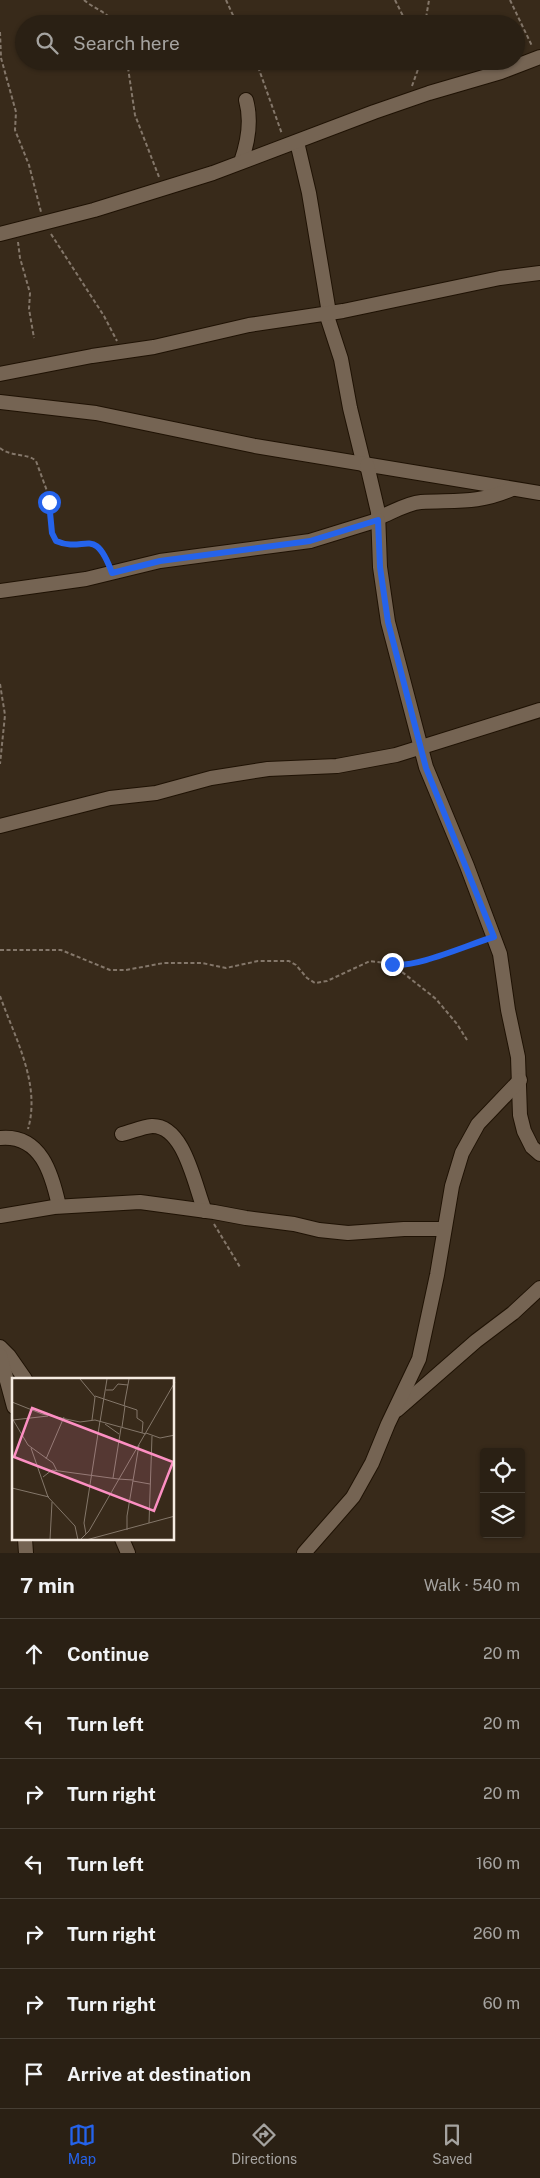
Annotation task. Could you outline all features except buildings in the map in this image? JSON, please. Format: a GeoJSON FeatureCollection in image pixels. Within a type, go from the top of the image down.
{"type":"FeatureCollection","features":[{"type":"Feature","properties":{"kind":"street"},"geometry":{"type":"LineString","coordinates":[[525,64],[537,60]]}},
{"type":"Feature","properties":{"kind":"street"},"geometry":{"type":"LineString","coordinates":[[0,234],[164,188],[292,144],[429,93],[507,70]]}},
{"type":"Feature","properties":{"kind":"street"},"geometry":{"type":"LineString","coordinates":[[241,162],[249,125],[249,110],[246,100]]}},
{"type":"Feature","properties":{"kind":"street"},"geometry":{"type":"LineString","coordinates":[[292,144],[309,193],[327,313],[341,359],[350,408],[365,465],[375,494],[380,567],[388,622],[421,748],[434,787],[494,937],[505,980],[508,1010],[518,1057],[520,1115],[524,1131],[532,1147],[540,1154]]}},
{"type":"Feature","properties":{"kind":"street"},"geometry":{"type":"LineString","coordinates":[[0,374],[23,368],[163,346],[249,325],[406,299],[500,278],[540,272]]}},
{"type":"Feature","properties":{"kind":"street"},"geometry":{"type":"LineString","coordinates":[[0,402],[96,413],[255,446],[540,493]]}},
{"type":"Feature","properties":{"kind":"street"},"geometry":{"type":"LineString","coordinates":[[0,591],[86,580],[160,561],[310,541],[378,519],[420,502],[466,502],[488,499],[513,489]]}},
{"type":"Feature","properties":{"kind":"street"},"geometry":{"type":"LineString","coordinates":[[0,826],[92,802],[156,793],[211,778],[268,769],[337,766],[396,755],[540,710]]}},
{"type":"Feature","properties":{"kind":"street"},"geometry":{"type":"LineString","coordinates":[[304,1553],[353,1497],[372,1463],[419,1359],[452,1186],[462,1153],[478,1124],[520,1080]]}},
{"type":"Feature","properties":{"kind":"street"},"geometry":{"type":"LineString","coordinates":[[122,1134],[153,1126],[163,1129],[170,1134],[179,1145],[191,1168],[199,1197],[206,1211]]}},
{"type":"Feature","properties":{"kind":"street"},"geometry":{"type":"LineString","coordinates":[[0,1138],[23,1140],[36,1149],[52,1182],[59,1206]]}},
{"type":"Feature","properties":{"kind":"street"},"geometry":{"type":"LineString","coordinates":[[0,1216],[59,1206],[140,1202],[348,1233],[404,1229],[444,1229]]}},
{"type":"Feature","properties":{"kind":"street"},"geometry":{"type":"LineString","coordinates":[[393,1413],[540,1288]]}},
{"type":"Feature","properties":{"kind":"street"},"geometry":{"type":"LineString","coordinates":[[0,1348],[9,1356],[24,1378]]}},
{"type":"Feature","properties":{"kind":"street"},"geometry":{"type":"LineString","coordinates":[[0,1355],[12,1400]]}},
{"type":"Feature","properties":{"kind":"street"},"geometry":{"type":"LineString","coordinates":[[25,1540],[26,1553]]}},
{"type":"Feature","properties":{"kind":"street"},"geometry":{"type":"LineString","coordinates":[[122,1540],[128,1553]]}},
{"type":"Feature","properties":{"kind":"path"},"geometry":{"type":"LineString","coordinates":[[84,0],[107,15]]}},
{"type":"Feature","properties":{"kind":"path"},"geometry":{"type":"LineString","coordinates":[[226,0],[233,15]]}},
{"type":"Feature","properties":{"kind":"path"},"geometry":{"type":"LineString","coordinates":[[395,0],[402,15]]}},
{"type":"Feature","properties":{"kind":"path"},"geometry":{"type":"LineString","coordinates":[[426,15],[429,0]]}},
{"type":"Feature","properties":{"kind":"path"},"geometry":{"type":"LineString","coordinates":[[510,0],[518,15]]}},
{"type":"Feature","properties":{"kind":"path"},"geometry":{"type":"LineString","coordinates":[[525,29],[537,60]]}},
{"type":"Feature","properties":{"kind":"path"},"geometry":{"type":"LineString","coordinates":[[0,32],[1,58],[16,112],[15,130],[39,196],[43,223],[104,316],[122,352]]}},
{"type":"Feature","properties":{"kind":"path"},"geometry":{"type":"LineString","coordinates":[[128,70],[137,124],[164,188]]}},
{"type":"Feature","properties":{"kind":"path"},"geometry":{"type":"LineString","coordinates":[[260,70],[292,144]]}},
{"type":"Feature","properties":{"kind":"path"},"geometry":{"type":"LineString","coordinates":[[402,103],[414,83],[419,70]]}},
{"type":"Feature","properties":{"kind":"path"},"geometry":{"type":"LineString","coordinates":[[17,230],[20,258],[30,293],[29,308],[34,338]]}},
{"type":"Feature","properties":{"kind":"path"},"geometry":{"type":"LineString","coordinates":[[0,448],[6,453],[32,458],[36,461],[47,492],[52,533],[56,541],[70,544],[86,543],[97,546],[106,559],[112,573]]}},
{"type":"Feature","properties":{"kind":"path"},"geometry":{"type":"LineString","coordinates":[[0,684],[5,715],[0,764]]}},
{"type":"Feature","properties":{"kind":"path"},"geometry":{"type":"LineString","coordinates":[[0,950],[61,950],[103,968],[126,970],[164,963],[202,963],[226,968],[258,961],[289,961],[315,983],[327,981],[370,961],[400,965],[418,962],[494,937]]}},
{"type":"Feature","properties":{"kind":"path"},"geometry":{"type":"LineString","coordinates":[[392,964],[436,999],[457,1024],[467,1040]]}},
{"type":"Feature","properties":{"kind":"path"},"geometry":{"type":"LineString","coordinates":[[0,996],[16,1035],[33,1099],[32,1114],[23,1140]]}},
{"type":"Feature","properties":{"kind":"path"},"geometry":{"type":"LineString","coordinates":[[206,1211],[240,1267]]}},
{"type":"Feature","properties":{"kind":"route"},"geometry":{"type":"LineString","coordinates":[[49,502],[52,533],[56,541],[70,544],[86,543],[97,546],[106,559],[112,573],[160,561],[310,541],[378,520],[380,567],[388,622],[426,768],[494,937],[418,962],[400,965],[392,964]]}}]}
